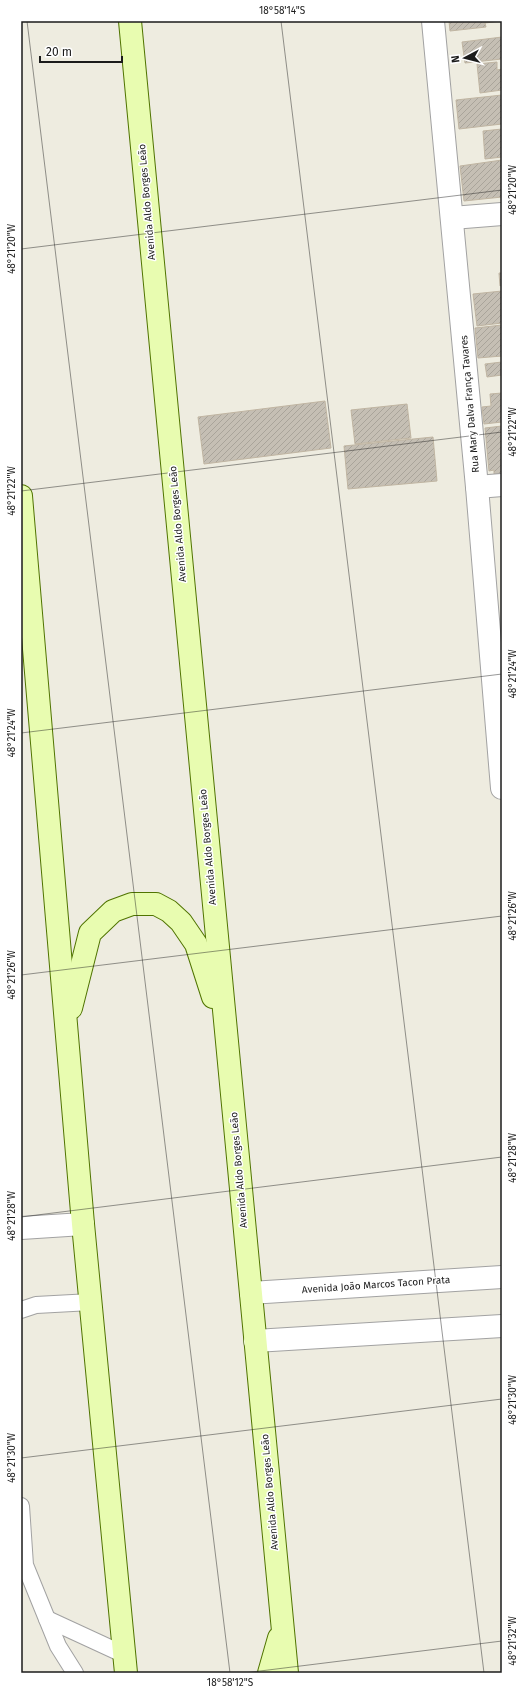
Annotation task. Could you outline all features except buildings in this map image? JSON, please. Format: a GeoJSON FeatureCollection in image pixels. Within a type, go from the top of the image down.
{"type":"FeatureCollection","features":[{"type":"Feature","properties":{"kind":"main road","name":"Avenida Aldo Borges Leão"},"geometry":{"type":"LineString","coordinates":[[130,21],[287,1673]]}},
{"type":"Feature","properties":{"kind":"main road"},"geometry":{"type":"LineString","coordinates":[[21,496],[83,1224],[126,1664]]}},
{"type":"Feature","properties":{"kind":"main road"},"geometry":{"type":"LineString","coordinates":[[67,1025],[90,933],[113,912],[132,904],[156,904],[169,911],[181,922],[196,944],[208,979],[228,1054]]}},
{"type":"Feature","properties":{"kind":"main road"},"geometry":{"type":"LineString","coordinates":[[122,1623],[142,1673]]}},
{"type":"Feature","properties":{"kind":"main road"},"geometry":{"type":"LineString","coordinates":[[269,1673],[282,1627]]}},
{"type":"Feature","properties":{"kind":"street","name":"Rua Mary Dalva França Tavares"},"geometry":{"type":"LineString","coordinates":[[433,21],[478,486],[500,737],[502,788]]}},
{"type":"Feature","properties":{"kind":"street"},"geometry":{"type":"LineString","coordinates":[[452,218],[502,214]]}},
{"type":"Feature","properties":{"kind":"street"},"geometry":{"type":"LineString","coordinates":[[478,486],[502,485]]}},
{"type":"Feature","properties":{"kind":"street"},"geometry":{"type":"LineString","coordinates":[[21,1228],[83,1224]]}},
{"type":"Feature","properties":{"kind":"street","name":"Avenida João Marcos Tacon Prata"},"geometry":{"type":"LineString","coordinates":[[251,1293],[502,1278]]}},
{"type":"Feature","properties":{"kind":"street"},"geometry":{"type":"LineString","coordinates":[[255,1341],[502,1326]]}},
{"type":"Feature","properties":{"kind":"lane"},"geometry":{"type":"LineString","coordinates":[[21,1310],[36,1305],[91,1302]]}},
{"type":"Feature","properties":{"kind":"lane"},"geometry":{"type":"LineString","coordinates":[[21,1506],[25,1565],[58,1646],[75,1673]]}},
{"type":"Feature","properties":{"kind":"lane"},"geometry":{"type":"LineString","coordinates":[[47,1619],[126,1664]]}}]}
